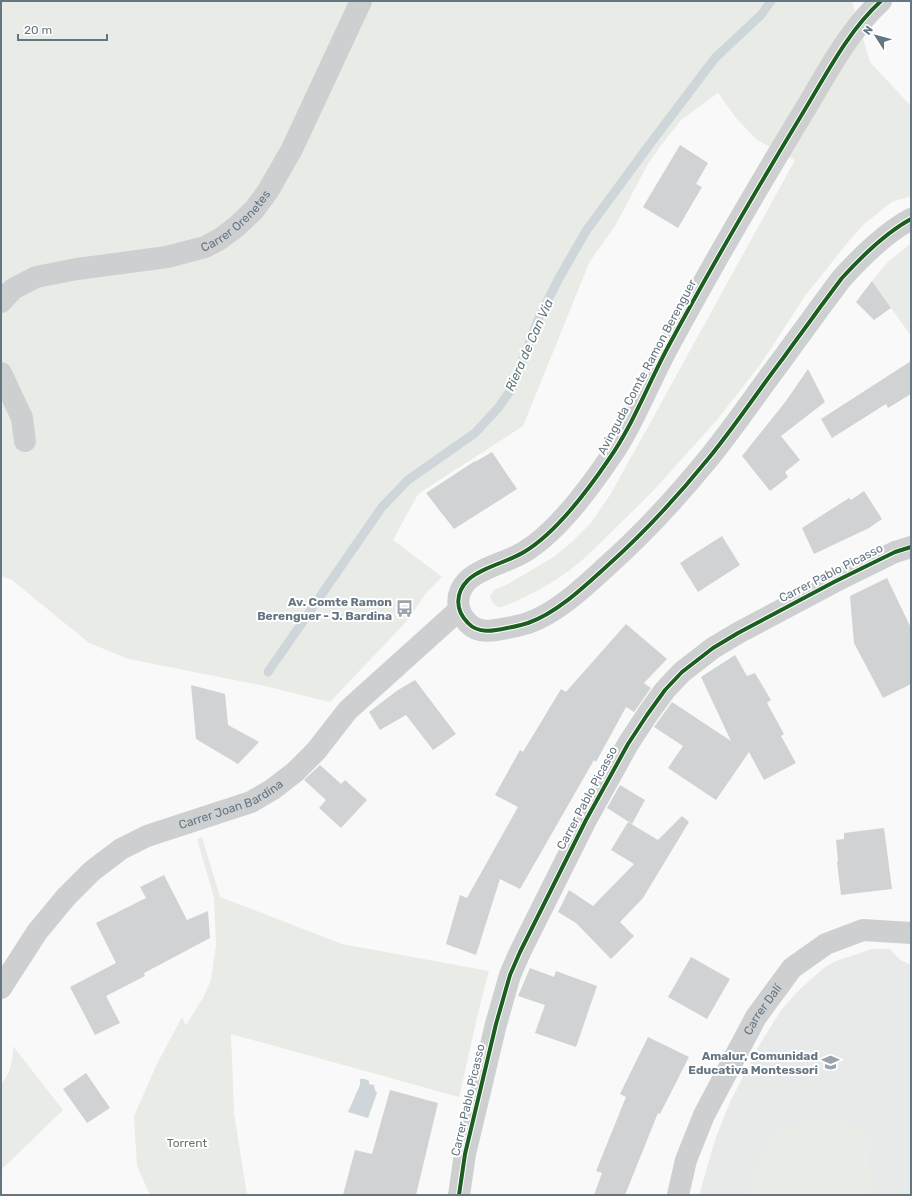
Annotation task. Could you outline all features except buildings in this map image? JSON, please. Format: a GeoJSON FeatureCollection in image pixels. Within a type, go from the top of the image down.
{"type":"FeatureCollection","features":[{"type":"Feature","properties":{"kind":"street","name":"Carrer Orenetes"},"geometry":{"type":"LineString","coordinates":[[1,302],[13,289],[36,277],[77,269],[167,257],[205,247],[220,239],[236,227],[254,210],[268,191],[292,149],[361,1]]}},
{"type":"Feature","properties":{"kind":"street","name":"Avinguda Comte Ramon Berenguer"},"geometry":{"type":"LineString","coordinates":[[459,610],[457,599],[461,589],[468,580],[482,571],[525,552],[550,532],[568,512],[610,459],[625,434],[667,348],[734,228],[841,50],[870,11],[881,1]]}},
{"type":"Feature","properties":{"kind":"street"},"geometry":{"type":"LineString","coordinates":[[459,610],[465,620],[474,628],[485,631],[501,630],[530,622],[552,611],[586,585],[635,541],[679,494],[709,458],[841,280],[888,234],[911,219]]}},
{"type":"Feature","properties":{"kind":"street"},"geometry":{"type":"LineString","coordinates":[[1,373],[22,418],[25,441]]}},
{"type":"Feature","properties":{"kind":"street","name":"Carrer Pablo Picasso"},"geometry":{"type":"LineString","coordinates":[[458,1195],[465,1154],[496,1024],[510,975],[586,820],[628,744],[647,715],[665,690],[682,672],[713,648],[834,582],[895,552],[911,547]]}},
{"type":"Feature","properties":{"kind":"street","name":"Carrer Joan Bardina"},"geometry":{"type":"LineString","coordinates":[[1,988],[37,932],[66,897],[92,871],[121,849],[147,836],[251,802],[273,789],[295,772],[316,751],[348,710],[459,610]]}},
{"type":"Feature","properties":{"kind":"street","name":"Carrer Dalí"},"geometry":{"type":"LineString","coordinates":[[678,1195],[686,1160],[704,1115],[756,1017],[792,968],[826,944],[863,930],[911,933]]}},
{"type":"Feature","properties":{"kind":"shaded area","name":"Amalur, Comunidad Educativa Montessori"},"geometry":{"type":"Polygon","coordinates":[[[872,949],[890,949],[899,959],[911,965],[911,1195],[699,1195],[716,1137],[730,1102],[761,1042],[782,1009],[799,990],[825,967],[836,961],[872,949]]]}},
{"type":"Feature","properties":{"kind":"shaded area"},"geometry":{"type":"Polygon","coordinates":[[[360,1079],[365,1079],[369,1081],[369,1084],[374,1085],[377,1093],[368,1118],[348,1112],[360,1085],[360,1079]]]}},
{"type":"Feature","properties":{"kind":"green space"},"geometry":{"type":"Polygon","coordinates":[[[1,1],[852,1],[870,62],[911,106],[911,196],[892,202],[864,224],[848,242],[805,296],[760,365],[717,420],[652,492],[587,556],[569,571],[546,586],[517,601],[498,607],[492,602],[490,596],[494,590],[508,584],[555,556],[591,523],[610,495],[795,160],[757,140],[737,119],[718,93],[681,120],[662,144],[649,162],[615,226],[590,261],[523,426],[418,494],[393,540],[442,577],[426,593],[407,621],[330,702],[265,686],[129,659],[89,643],[12,580],[1,576],[1,1]]]}},
{"type":"Feature","properties":{"kind":"green space"},"geometry":{"type":"Polygon","coordinates":[[[911,243],[911,336],[872,281],[887,263],[911,243]]]}},
{"type":"Feature","properties":{"kind":"green space","name":"Torrent"},"geometry":{"type":"Polygon","coordinates":[[[202,837],[220,897],[342,944],[489,971],[459,1097],[231,1034],[234,1113],[247,1195],[150,1195],[137,1166],[134,1116],[157,1064],[182,1017],[186,1025],[203,998],[211,980],[216,945],[214,898],[197,839],[202,837]]]}},
{"type":"Feature","properties":{"kind":"green space"},"geometry":{"type":"Polygon","coordinates":[[[13,1046],[63,1110],[1,1170],[1,1084],[11,1066],[13,1046]]]}},
{"type":"Feature","properties":{"kind":"green space"},"geometry":{"type":"Polygon","coordinates":[[[824,1120],[867,1131],[870,1195],[748,1195],[755,1173],[777,1129],[824,1120]]]}},
{"type":"Feature","properties":{"kind":"waterway","name":"Riera de Can Via"},"geometry":{"type":"LineString","coordinates":[[268,672],[382,507],[408,480],[475,433],[498,408],[513,387],[538,320],[558,280],[586,231],[715,58],[761,15],[771,1]]}},
{"type":"Feature","properties":{"kind":"cycle path"},"geometry":{"type":"LineString","coordinates":[[881,1],[869,13],[837,56],[767,173],[684,318],[618,446],[571,510],[548,534],[524,552],[488,568],[474,575],[468,580],[461,590],[458,602],[461,613],[468,623],[476,629],[486,631],[515,627],[528,623],[560,606],[598,574],[634,541],[660,514],[708,459],[842,278],[874,246],[892,231],[911,219]]}},
{"type":"Feature","properties":{"kind":"cycle path"},"geometry":{"type":"LineString","coordinates":[[459,1195],[465,1154],[496,1024],[510,975],[586,820],[628,744],[647,715],[665,690],[682,672],[713,648],[834,582],[895,552],[911,547]]}},
{"type":"Feature","properties":{"kind":"place","name":"Av. Comte Ramon Berenguer - J. Bardina"},"geometry":{"type":"Point","coordinates":[405,609]}},
{"type":"Feature","properties":{"kind":"place","name":"Amalur, Comunidad Educativa Montessori"},"geometry":{"type":"Point","coordinates":[831,1063]}}]}
